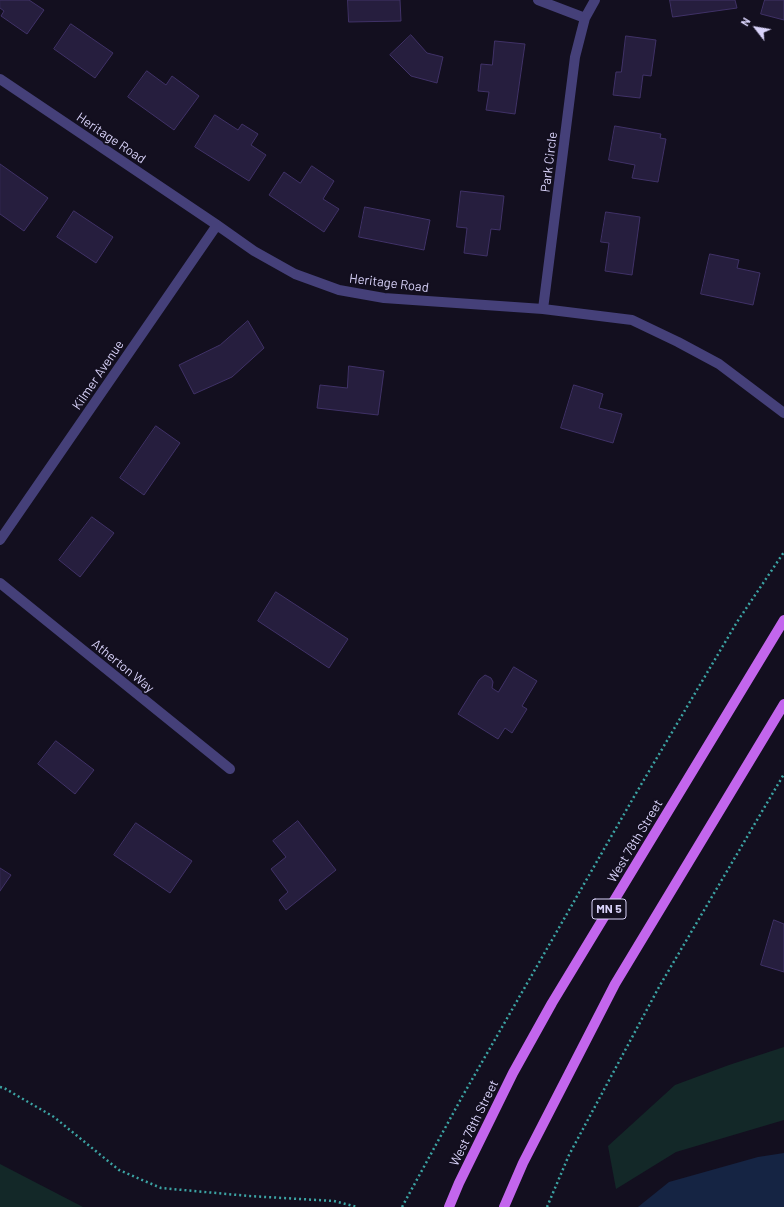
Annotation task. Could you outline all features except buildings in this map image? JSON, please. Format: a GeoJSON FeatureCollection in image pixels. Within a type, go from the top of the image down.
{"type":"FeatureCollection","features":[{"type":"Feature","properties":{"kind":"main road","name":"West 78th Street"},"geometry":{"type":"LineString","coordinates":[[449,1207],[459,1183],[513,1072],[552,1003],[784,620]]}},
{"type":"Feature","properties":{"kind":"main road"},"geometry":{"type":"LineString","coordinates":[[504,1207],[522,1163],[615,984],[784,704]]}},
{"type":"Feature","properties":{"kind":"street"},"geometry":{"type":"LineString","coordinates":[[538,0],[585,18]]}},
{"type":"Feature","properties":{"kind":"street","name":"Park Circle"},"geometry":{"type":"LineString","coordinates":[[543,309],[575,57],[585,18],[595,0]]}},
{"type":"Feature","properties":{"kind":"street","name":"Heritage Road"},"geometry":{"type":"LineString","coordinates":[[0,79],[254,251],[295,274],[339,290],[384,298],[543,309],[632,320],[719,364],[784,413]]}},
{"type":"Feature","properties":{"kind":"street","name":"Kilmer Avenue"},"geometry":{"type":"LineString","coordinates":[[0,540],[217,225]]}},
{"type":"Feature","properties":{"kind":"street","name":"Atherton Way"},"geometry":{"type":"LineString","coordinates":[[0,583],[230,769]]}},
{"type":"Feature","properties":{"kind":"path"},"geometry":{"type":"LineString","coordinates":[[402,1207],[474,1076],[635,795],[737,622],[784,552]]}},
{"type":"Feature","properties":{"kind":"path"},"geometry":{"type":"LineString","coordinates":[[547,1207],[569,1155],[659,987],[784,774]]}},
{"type":"Feature","properties":{"kind":"path"},"geometry":{"type":"LineString","coordinates":[[0,1087],[54,1117],[118,1170],[161,1188],[249,1196],[334,1201],[357,1207]]}},
{"type":"Feature","properties":{"kind":"green space"},"geometry":{"type":"Polygon","coordinates":[[[784,1047],[784,1120],[676,1152],[616,1189],[608,1146],[675,1085],[784,1047]]]}},
{"type":"Feature","properties":{"kind":"green space"},"geometry":{"type":"Polygon","coordinates":[[[0,1164],[83,1207],[0,1207],[0,1164]]]}},
{"type":"Feature","properties":{"kind":"water"},"geometry":{"type":"Polygon","coordinates":[[[784,1153],[784,1207],[638,1207],[669,1182],[758,1157],[784,1153]]]}}]}
